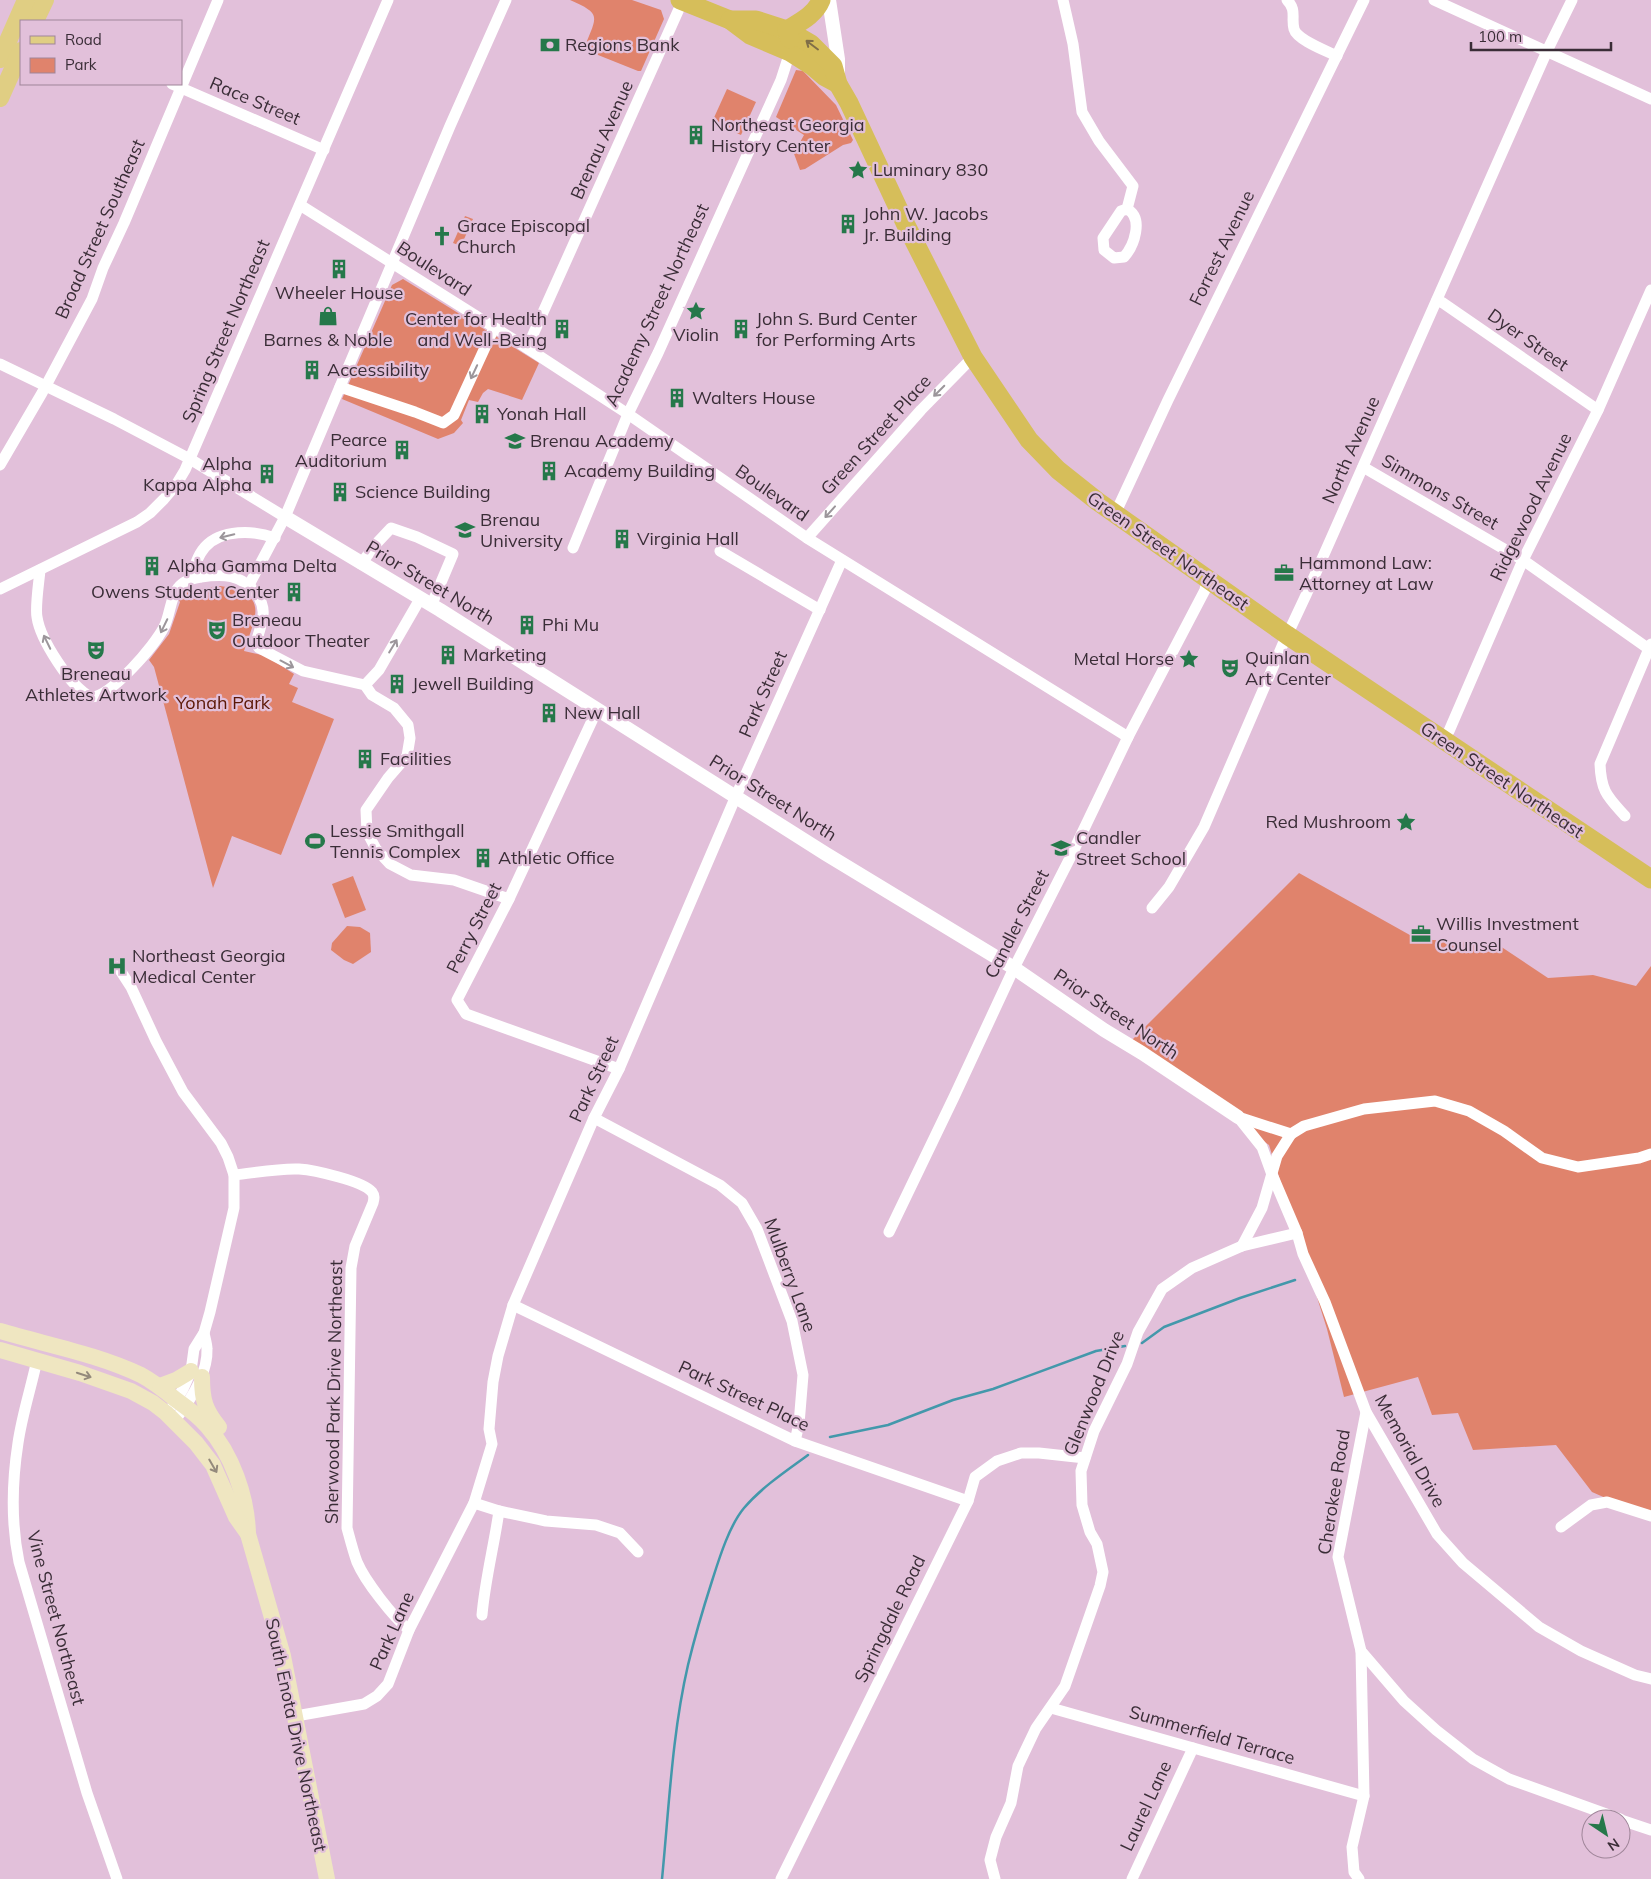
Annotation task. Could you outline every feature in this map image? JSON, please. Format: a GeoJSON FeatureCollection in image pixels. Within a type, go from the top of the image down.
{"type":"FeatureCollection","features":[{"type":"Feature","properties":{"kind":"highway"},"geometry":{"type":"LineString","coordinates":[[682,0],[730,20],[750,35],[790,52],[838,84]]}},
{"type":"Feature","properties":{"kind":"highway"},"geometry":{"type":"LineString","coordinates":[[790,52],[791,46],[786,30],[809,17],[821,0]]}},
{"type":"Feature","properties":{"kind":"highway","name":"Green Street Northeast"},"geometry":{"type":"LineString","coordinates":[[730,20],[756,20],[786,30],[800,37],[822,53],[833,66],[838,84],[849,103],[930,274],[974,357],[1012,416],[1041,454],[1064,475],[1115,514],[1287,635],[1651,879]]}},
{"type":"Feature","properties":{"kind":"main road"},"geometry":{"type":"LineString","coordinates":[[26,0],[29,20]]}},
{"type":"Feature","properties":{"kind":"main road"},"geometry":{"type":"LineString","coordinates":[[29,20],[45,0]]}},
{"type":"Feature","properties":{"kind":"main road"},"geometry":{"type":"LineString","coordinates":[[0,59],[20,32]]}},
{"type":"Feature","properties":{"kind":"main road"},"geometry":{"type":"LineString","coordinates":[[0,98],[20,53]]}},
{"type":"Feature","properties":{"kind":"main road"},"geometry":{"type":"LineString","coordinates":[[0,1331],[124,1368],[160,1386],[205,1424],[215,1436],[231,1465]]}},
{"type":"Feature","properties":{"kind":"main road"},"geometry":{"type":"LineString","coordinates":[[5,1351],[40,1342]]}},
{"type":"Feature","properties":{"kind":"main road"},"geometry":{"type":"LineString","coordinates":[[38,1360],[68,1350]]}},
{"type":"Feature","properties":{"kind":"main road"},"geometry":{"type":"LineString","coordinates":[[5,1351],[130,1391],[153,1403],[170,1416],[213,1465],[236,1517],[248,1534]]}},
{"type":"Feature","properties":{"kind":"main road"},"geometry":{"type":"LineString","coordinates":[[160,1386],[196,1374],[209,1414],[224,1432],[231,1465],[247,1513],[248,1534]]}},
{"type":"Feature","properties":{"kind":"main road","name":"South Enota Drive Northeast"},"geometry":{"type":"LineString","coordinates":[[248,1534],[283,1656],[328,1879]]}},
{"type":"Feature","properties":{"kind":"street","name":"Broad Street Southeast"},"geometry":{"type":"LineString","coordinates":[[182,76],[218,0]]}},
{"type":"Feature","properties":{"kind":"street","name":"Spring Street Northeast"},"geometry":{"type":"LineString","coordinates":[[0,589],[118,532],[150,513],[176,486],[190,459],[388,0]]}},
{"type":"Feature","properties":{"kind":"street"},"geometry":{"type":"LineString","coordinates":[[250,585],[285,517],[394,263],[450,126],[506,0]]}},
{"type":"Feature","properties":{"kind":"street","name":"Brenau Avenue"},"geometry":{"type":"LineString","coordinates":[[527,348],[682,0]]}},
{"type":"Feature","properties":{"kind":"street"},"geometry":{"type":"LineString","coordinates":[[829,0],[838,59],[838,84]]}},
{"type":"Feature","properties":{"kind":"street"},"geometry":{"type":"LineString","coordinates":[[1063,0],[1073,44],[1082,112],[1112,160],[1133,186],[1127,209]]}},
{"type":"Feature","properties":{"kind":"street"},"geometry":{"type":"LineString","coordinates":[[1287,0],[1294,10],[1294,29],[1298,37],[1337,56]]}},
{"type":"Feature","properties":{"kind":"street","name":"Forrest Avenue"},"geometry":{"type":"LineString","coordinates":[[1115,514],[1168,400],[1364,0]]}},
{"type":"Feature","properties":{"kind":"street"},"geometry":{"type":"LineString","coordinates":[[1434,0],[1651,99]]}},
{"type":"Feature","properties":{"kind":"street","name":"North Avenue"},"geometry":{"type":"LineString","coordinates":[[1152,908],[1169,887],[1204,827],[1287,635],[1547,50],[1572,0]]}},
{"type":"Feature","properties":{"kind":"street","name":"Academy Street Northeast"},"geometry":{"type":"LineString","coordinates":[[573,548],[628,414],[658,353],[781,80],[790,52]]}},
{"type":"Feature","properties":{"kind":"street","name":"Broad Street Southeast"},"geometry":{"type":"LineString","coordinates":[[0,465],[46,386],[92,299],[177,86]]}},
{"type":"Feature","properties":{"kind":"street","name":"Race Street"},"geometry":{"type":"LineString","coordinates":[[177,86],[324,150]]}},
{"type":"Feature","properties":{"kind":"street","name":"Boulevard"},"geometry":{"type":"LineString","coordinates":[[300,205],[394,263],[401,270],[527,348],[628,414],[807,538],[1128,737]]}},
{"type":"Feature","properties":{"kind":"street","name":"Ridgewood Avenue"},"geometry":{"type":"LineString","coordinates":[[1443,740],[1449,731],[1523,560],[1598,410],[1651,290]]}},
{"type":"Feature","properties":{"kind":"street","name":"Dyer Street"},"geometry":{"type":"LineString","coordinates":[[1437,300],[1598,410]]}},
{"type":"Feature","properties":{"kind":"street"},"geometry":{"type":"LineString","coordinates":[[340,387],[443,423],[454,415],[494,328]]}},
{"type":"Feature","properties":{"kind":"street","name":"Green Street Place"},"geometry":{"type":"LineString","coordinates":[[807,538],[921,410],[974,357]]}},
{"type":"Feature","properties":{"kind":"street"},"geometry":{"type":"LineString","coordinates":[[0,364],[190,459],[285,517]]}},
{"type":"Feature","properties":{"kind":"street","name":"Simmons Street"},"geometry":{"type":"LineString","coordinates":[[1362,467],[1523,560],[1650,647]]}},
{"type":"Feature","properties":{"kind":"street","name":"Prior Street North"},"geometry":{"type":"LineString","coordinates":[[285,517],[425,602],[826,854],[1014,968],[1104,1030],[1238,1117]]}},
{"type":"Feature","properties":{"kind":"street"},"geometry":{"type":"LineString","coordinates":[[361,564],[375,545],[392,528],[417,537],[453,554],[434,599],[425,602],[365,686]]}},
{"type":"Feature","properties":{"kind":"street"},"geometry":{"type":"LineString","coordinates":[[191,579],[198,557],[212,540],[249,532],[262,533],[275,538]]}},
{"type":"Feature","properties":{"kind":"street"},"geometry":{"type":"LineString","coordinates":[[720,551],[820,610]]}},
{"type":"Feature","properties":{"kind":"street","name":"Park Street"},"geometry":{"type":"LineString","coordinates":[[474,1503],[492,1444],[488,1429],[493,1382],[498,1356],[513,1305],[594,1118],[619,1069],[736,796],[842,560]]}},
{"type":"Feature","properties":{"kind":"street"},"geometry":{"type":"LineString","coordinates":[[40,570],[37,617],[54,656],[71,682],[91,697],[102,694],[135,666],[149,649],[163,629],[171,610],[174,594],[183,582],[215,574],[237,578],[250,585],[260,599],[263,608],[264,616],[256,644],[260,648],[303,671],[365,686],[372,695],[394,708],[408,725],[410,738],[407,756],[388,778],[366,810],[367,832],[376,850],[390,864],[411,876],[454,880],[509,899]]}},
{"type":"Feature","properties":{"kind":"street","name":"Candler Street"},"geometry":{"type":"LineString","coordinates":[[889,1232],[1014,968],[1071,856],[1128,737],[1205,590],[1207,579]]}},
{"type":"Feature","properties":{"kind":"street"},"geometry":{"type":"LineString","coordinates":[[1625,816],[1606,794],[1600,781],[1600,764],[1650,647]]}},
{"type":"Feature","properties":{"kind":"street","name":"Perry Street"},"geometry":{"type":"LineString","coordinates":[[597,710],[509,899],[457,1000],[466,1014],[619,1069]]}},
{"type":"Feature","properties":{"kind":"street"},"geometry":{"type":"LineString","coordinates":[[118,967],[132,987],[156,1041],[183,1092],[221,1143],[234,1175],[234,1208],[210,1312],[204,1333],[194,1349],[196,1374],[181,1403],[170,1416]]}},
{"type":"Feature","properties":{"kind":"street"},"geometry":{"type":"LineString","coordinates":[[1242,1246],[1262,1208],[1277,1156],[1291,1134],[1304,1126],[1364,1109],[1435,1101],[1469,1111],[1504,1131],[1542,1158],[1578,1167],[1638,1158],[1651,1154]]}},
{"type":"Feature","properties":{"kind":"street"},"geometry":{"type":"LineString","coordinates":[[1238,1117],[1291,1134]]}},
{"type":"Feature","properties":{"kind":"street","name":"Memorial Drive"},"geometry":{"type":"LineString","coordinates":[[1238,1117],[1262,1147],[1297,1233],[1303,1254],[1322,1295],[1366,1412],[1437,1534],[1462,1563],[1539,1627],[1581,1651],[1651,1679]]}},
{"type":"Feature","properties":{"kind":"street","name":"Mulberry Lane"},"geometry":{"type":"LineString","coordinates":[[594,1118],[720,1185],[742,1203],[757,1229],[792,1321],[802,1375],[799,1424],[795,1441]]}},
{"type":"Feature","properties":{"kind":"street","name":"Sherwood Park Drive Northeast"},"geometry":{"type":"LineString","coordinates":[[234,1175],[299,1169],[326,1174],[360,1184],[372,1191],[374,1196],[356,1246],[351,1268],[347,1528],[357,1563],[376,1592],[409,1630]]}},
{"type":"Feature","properties":{"kind":"street","name":"Glenwood Drive"},"geometry":{"type":"LineString","coordinates":[[995,1879],[990,1860],[996,1838],[1011,1803],[1018,1766],[1036,1728],[1065,1686],[1095,1603],[1103,1572],[1097,1544],[1090,1532],[1082,1505],[1081,1471],[1094,1432],[1127,1364],[1138,1332],[1162,1289],[1192,1268],[1242,1246],[1297,1233]]}},
{"type":"Feature","properties":{"kind":"street","name":"Park Street Place"},"geometry":{"type":"LineString","coordinates":[[513,1305],[795,1441],[968,1500]]}},
{"type":"Feature","properties":{"kind":"street","name":"Vine Street Northeast"},"geometry":{"type":"LineString","coordinates":[[38,1360],[18,1442],[13,1506],[14,1538],[87,1793],[117,1879]]}},
{"type":"Feature","properties":{"kind":"street","name":"Cherokee Road"},"geometry":{"type":"LineString","coordinates":[[1366,1412],[1338,1557],[1361,1651],[1404,1700],[1436,1730],[1473,1759],[1509,1779],[1592,1809]]}},
{"type":"Feature","properties":{"kind":"street","name":"Springdale Road"},"geometry":{"type":"LineString","coordinates":[[781,1879],[968,1500],[975,1477],[997,1461],[1021,1453],[1085,1458]]}},
{"type":"Feature","properties":{"kind":"street"},"geometry":{"type":"LineString","coordinates":[[1561,1527],[1591,1505],[1607,1502],[1651,1516]]}},
{"type":"Feature","properties":{"kind":"street"},"geometry":{"type":"LineString","coordinates":[[474,1503],[499,1511],[546,1521],[596,1525],[620,1533],[638,1552]]}},
{"type":"Feature","properties":{"kind":"street","name":"Park Lane"},"geometry":{"type":"LineString","coordinates":[[296,1716],[364,1704],[377,1696],[388,1684],[409,1630],[474,1503]]}},
{"type":"Feature","properties":{"kind":"street"},"geometry":{"type":"LineString","coordinates":[[482,1615],[485,1585],[499,1511]]}},
{"type":"Feature","properties":{"kind":"street"},"geometry":{"type":"LineString","coordinates":[[1359,1879],[1354,1872],[1352,1847],[1364,1796],[1361,1651]]}},
{"type":"Feature","properties":{"kind":"street","name":"Summerfield Terrace"},"geometry":{"type":"LineString","coordinates":[[1051,1708],[1364,1796]]}},
{"type":"Feature","properties":{"kind":"street","name":"Laurel Lane"},"geometry":{"type":"LineString","coordinates":[[1132,1879],[1192,1748]]}},
{"type":"Feature","properties":{"kind":"street","name":"Cherokee Road"},"geometry":{"type":"LineString","coordinates":[[1631,1823],[1651,1830]]}},
{"type":"Feature","properties":{"kind":"green space"},"geometry":{"type":"Polygon","coordinates":[[[570,0],[632,0],[661,10],[664,19],[641,71],[588,51],[585,46],[594,17],[588,9],[570,0]]]}},
{"type":"Feature","properties":{"kind":"green space"},"geometry":{"type":"Polygon","coordinates":[[[796,70],[803,71],[836,105],[853,140],[851,143],[843,145],[805,169],[800,170],[793,151],[804,135],[776,117],[796,70]]]}},
{"type":"Feature","properties":{"kind":"green space"},"geometry":{"type":"Polygon","coordinates":[[[727,89],[756,102],[741,135],[712,122],[727,89]]]}},
{"type":"Feature","properties":{"kind":"green space"},"geometry":{"type":"Polygon","coordinates":[[[465,216],[473,219],[461,246],[453,243],[465,216]]]}},
{"type":"Feature","properties":{"kind":"green space"},"geometry":{"type":"Polygon","coordinates":[[[403,279],[539,363],[522,400],[488,389],[483,393],[478,402],[469,400],[461,420],[463,423],[454,433],[438,439],[342,399],[392,285],[403,279]]]}},
{"type":"Feature","properties":{"kind":"green space","name":"Yonah Park"},"geometry":{"type":"Polygon","coordinates":[[[220,586],[247,594],[253,601],[255,617],[244,651],[266,656],[294,674],[289,684],[298,688],[292,702],[334,719],[281,855],[232,836],[213,888],[154,667],[149,660],[169,634],[180,602],[176,596],[186,587],[188,590],[220,586]]]}},
{"type":"Feature","properties":{"kind":"green space"},"geometry":{"type":"Polygon","coordinates":[[[1299,873],[1417,939],[1497,944],[1548,978],[1593,975],[1636,986],[1651,966],[1651,1518],[1592,1492],[1556,1445],[1473,1450],[1458,1413],[1432,1415],[1418,1377],[1344,1397],[1327,1329],[1269,1145],[1127,1045],[1299,873]]]}},
{"type":"Feature","properties":{"kind":"green space"},"geometry":{"type":"Polygon","coordinates":[[[353,876],[366,910],[345,918],[332,884],[353,876]]]}},
{"type":"Feature","properties":{"kind":"green space"},"geometry":{"type":"Polygon","coordinates":[[[347,926],[360,927],[370,933],[371,952],[353,964],[331,950],[332,943],[347,926]]]}},
{"type":"Feature","properties":{"kind":"waterway"},"geometry":{"type":"LineString","coordinates":[[1142,1343],[1164,1327],[1240,1298],[1295,1280]]}},
{"type":"Feature","properties":{"kind":"waterway"},"geometry":{"type":"LineString","coordinates":[[830,1437],[888,1425],[953,1400],[993,1389],[1096,1351],[1125,1346]]}},
{"type":"Feature","properties":{"kind":"waterway"},"geometry":{"type":"LineString","coordinates":[[662,1879],[678,1718],[696,1633],[718,1563],[729,1533],[744,1508],[766,1486],[808,1455]]}},
{"type":"Feature","properties":{"kind":"place","name":"Regions Bank"},"geometry":{"type":"Point","coordinates":[550,45]}},
{"type":"Feature","properties":{"kind":"place","name":"Northeast Georgia History Center"},"geometry":{"type":"Point","coordinates":[696,135]}},
{"type":"Feature","properties":{"kind":"place","name":"Luminary 830"},"geometry":{"type":"Point","coordinates":[858,170]}},
{"type":"Feature","properties":{"kind":"place","name":"John W. Jacobs Jr. Building"},"geometry":{"type":"Point","coordinates":[848,224]}},
{"type":"Feature","properties":{"kind":"place","name":"Grace Episcopal Church"},"geometry":{"type":"Point","coordinates":[442,236]}},
{"type":"Feature","properties":{"kind":"place","name":"Wheeler House"},"geometry":{"type":"Point","coordinates":[339,269]}},
{"type":"Feature","properties":{"kind":"place","name":"Violin"},"geometry":{"type":"Point","coordinates":[696,311]}},
{"type":"Feature","properties":{"kind":"place","name":"Barnes & Noble"},"geometry":{"type":"Point","coordinates":[328,316]}},
{"type":"Feature","properties":{"kind":"place","name":"Center for Health and Well-Being"},"geometry":{"type":"Point","coordinates":[562,329]}},
{"type":"Feature","properties":{"kind":"place","name":"John S. Burd Center for Performing Arts"},"geometry":{"type":"Point","coordinates":[741,329]}},
{"type":"Feature","properties":{"kind":"place","name":"Accessibility"},"geometry":{"type":"Point","coordinates":[312,370]}},
{"type":"Feature","properties":{"kind":"place","name":"Walters House"},"geometry":{"type":"Point","coordinates":[677,398]}},
{"type":"Feature","properties":{"kind":"place","name":"Yonah Hall"},"geometry":{"type":"Point","coordinates":[482,414]}},
{"type":"Feature","properties":{"kind":"place","name":"Brenau Academy"},"geometry":{"type":"Point","coordinates":[515,441]}},
{"type":"Feature","properties":{"kind":"place","name":"Pearce Auditorium"},"geometry":{"type":"Point","coordinates":[402,450]}},
{"type":"Feature","properties":{"kind":"place","name":"Academy Building"},"geometry":{"type":"Point","coordinates":[549,471]}},
{"type":"Feature","properties":{"kind":"place","name":"Alpha Kappa Alpha"},"geometry":{"type":"Point","coordinates":[267,474]}},
{"type":"Feature","properties":{"kind":"place","name":"Science Building"},"geometry":{"type":"Point","coordinates":[340,492]}},
{"type":"Feature","properties":{"kind":"place","name":"Brenau University"},"geometry":{"type":"Point","coordinates":[465,530]}},
{"type":"Feature","properties":{"kind":"place","name":"Virginia Hall"},"geometry":{"type":"Point","coordinates":[622,539]}},
{"type":"Feature","properties":{"kind":"place","name":"Alpha Gamma Delta"},"geometry":{"type":"Point","coordinates":[152,566]}},
{"type":"Feature","properties":{"kind":"place","name":"Hammond Law: Attorney at Law"},"geometry":{"type":"Point","coordinates":[1284,573]}},
{"type":"Feature","properties":{"kind":"place","name":"Owens Student Center"},"geometry":{"type":"Point","coordinates":[294,592]}},
{"type":"Feature","properties":{"kind":"place","name":"Phi Mu"},"geometry":{"type":"Point","coordinates":[527,625]}},
{"type":"Feature","properties":{"kind":"place","name":"Breneau Outdoor Theater"},"geometry":{"type":"Point","coordinates":[217,630]}},
{"type":"Feature","properties":{"kind":"place","name":"Breneau Athletes Artwork"},"geometry":{"type":"Point","coordinates":[96,650]}},
{"type":"Feature","properties":{"kind":"place","name":"Marketing"},"geometry":{"type":"Point","coordinates":[448,655]}},
{"type":"Feature","properties":{"kind":"place","name":"Metal Horse"},"geometry":{"type":"Point","coordinates":[1189,659]}},
{"type":"Feature","properties":{"kind":"place","name":"Quinlan Art Center"},"geometry":{"type":"Point","coordinates":[1230,668]}},
{"type":"Feature","properties":{"kind":"place","name":"Jewell Building"},"geometry":{"type":"Point","coordinates":[397,684]}},
{"type":"Feature","properties":{"kind":"place","name":"New Hall"},"geometry":{"type":"Point","coordinates":[549,713]}},
{"type":"Feature","properties":{"kind":"place","name":"Facilities"},"geometry":{"type":"Point","coordinates":[365,759]}},
{"type":"Feature","properties":{"kind":"place","name":"Red Mushroom"},"geometry":{"type":"Point","coordinates":[1406,822]}},
{"type":"Feature","properties":{"kind":"place","name":"Lessie Smithgall Tennis Complex"},"geometry":{"type":"Point","coordinates":[315,841]}},
{"type":"Feature","properties":{"kind":"place","name":"Candler Street School"},"geometry":{"type":"Point","coordinates":[1061,848]}},
{"type":"Feature","properties":{"kind":"place","name":"Athletic Office"},"geometry":{"type":"Point","coordinates":[483,858]}},
{"type":"Feature","properties":{"kind":"place","name":"Willis Investment Counsel"},"geometry":{"type":"Point","coordinates":[1421,934]}},
{"type":"Feature","properties":{"kind":"place","name":"Northeast Georgia Medical Center"},"geometry":{"type":"Point","coordinates":[117,966]}}]}
